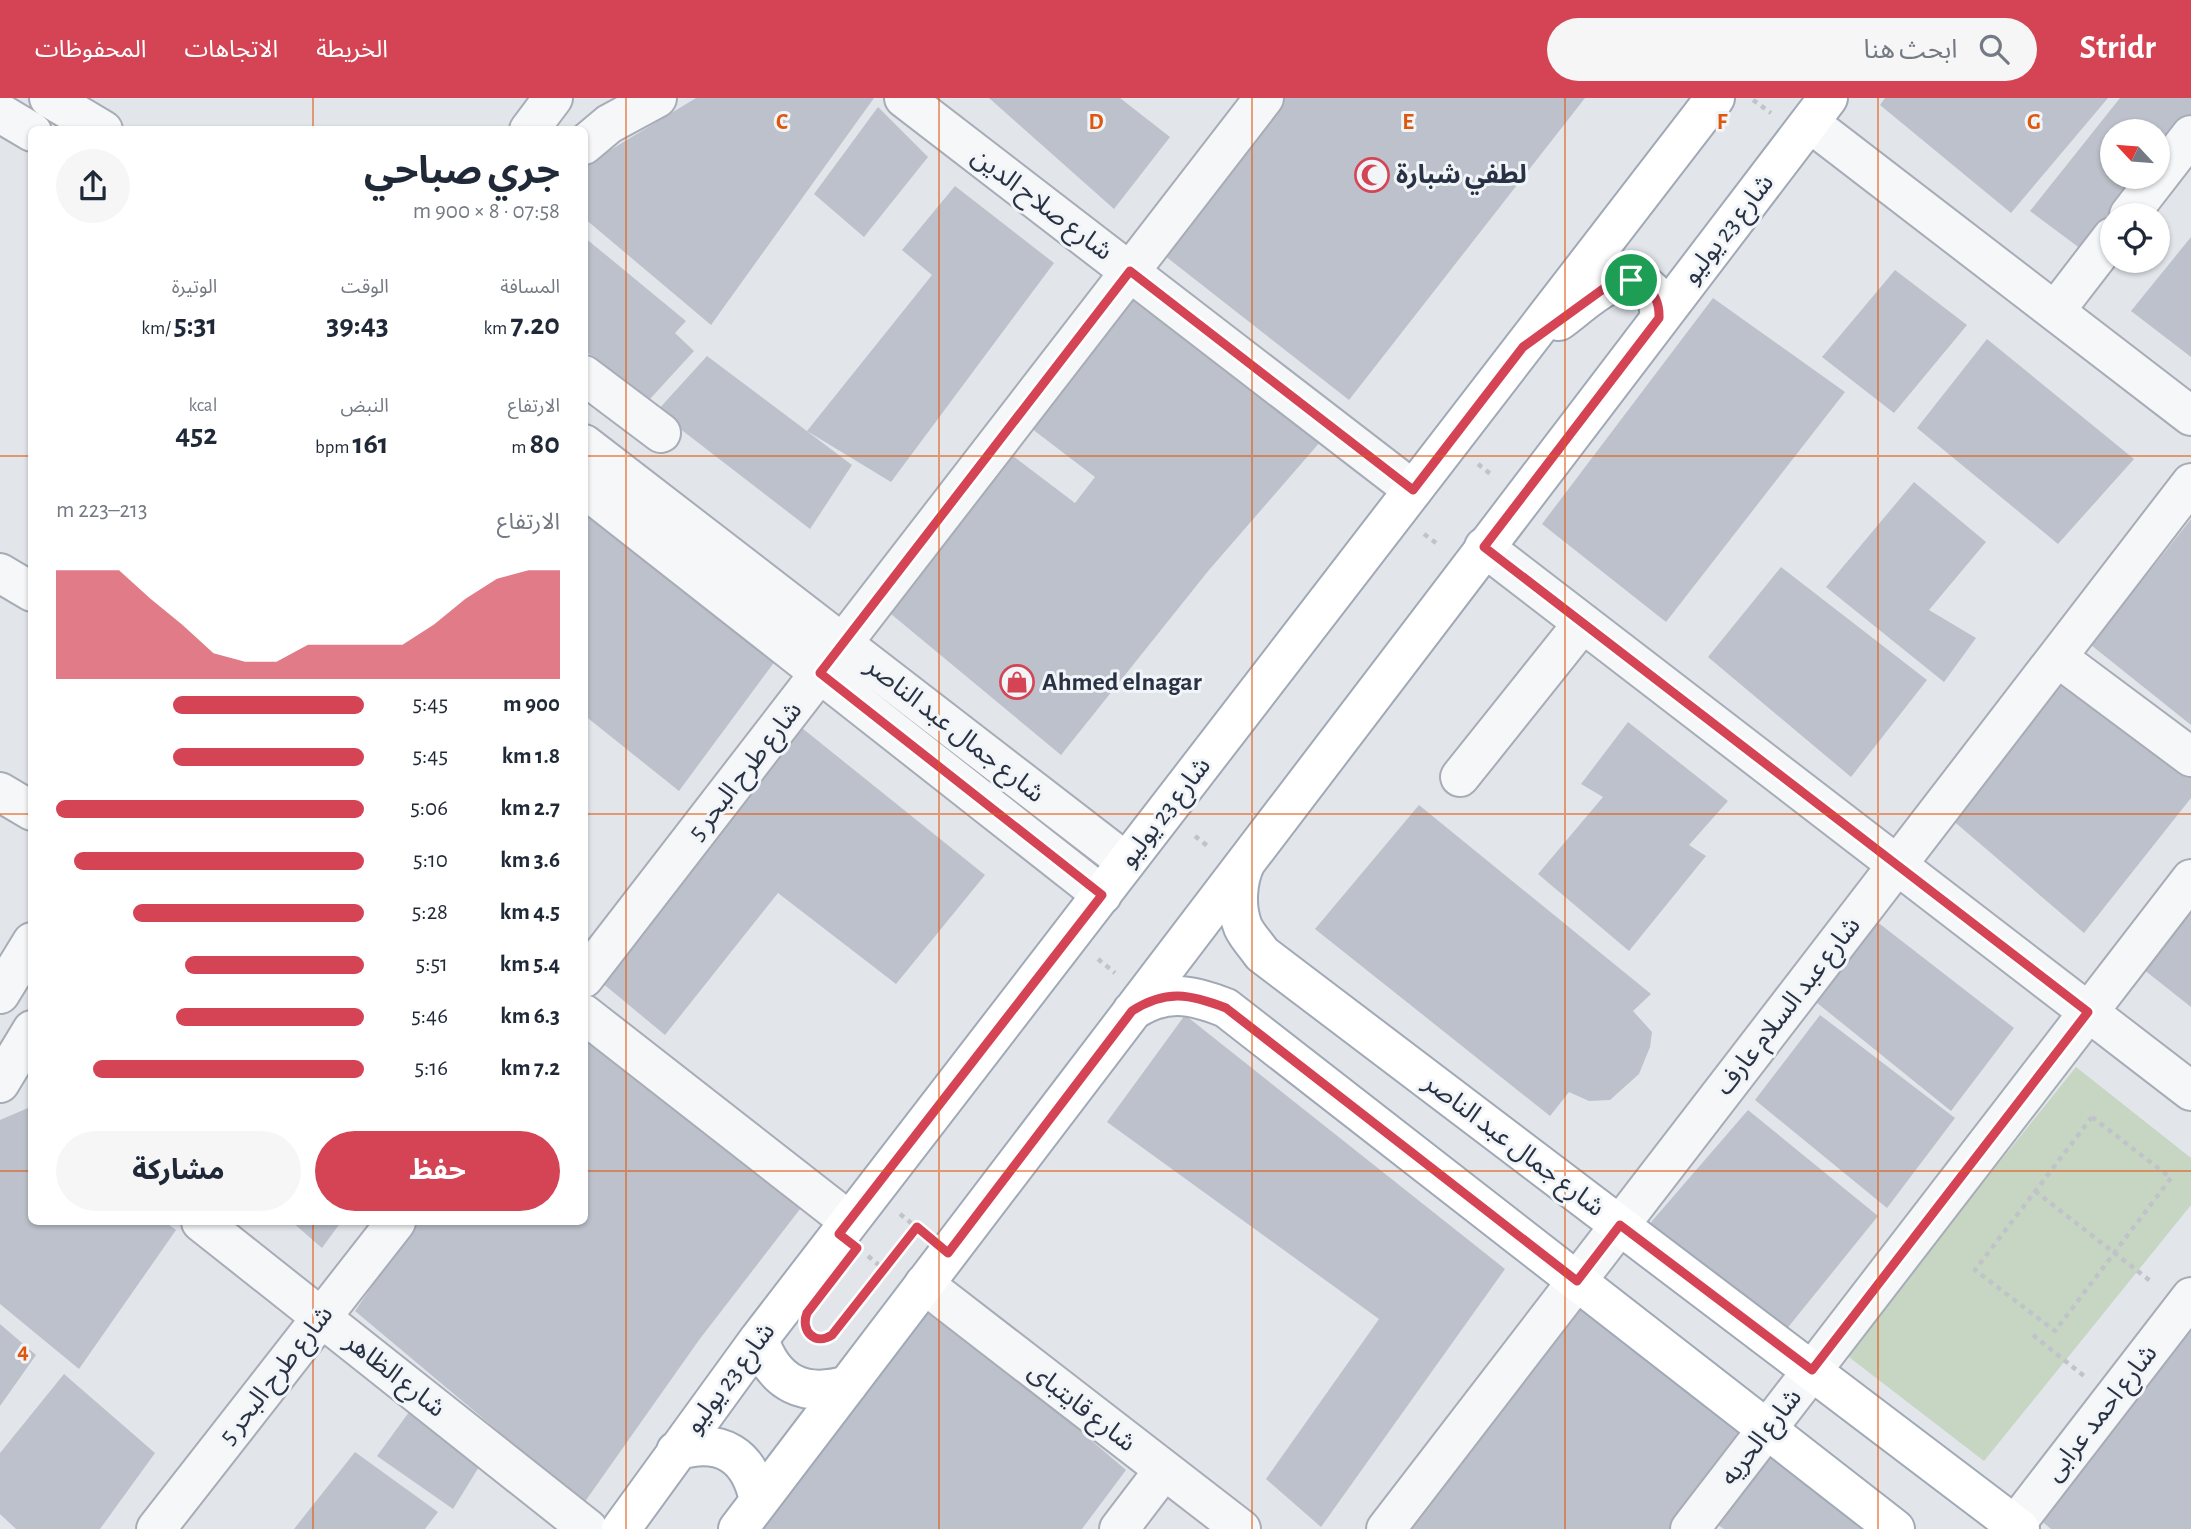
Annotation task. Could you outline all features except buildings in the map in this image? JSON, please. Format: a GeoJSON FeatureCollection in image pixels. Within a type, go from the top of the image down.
{"type":"FeatureCollection","features":[{"type":"Feature","properties":{"kind":"main road","name":"شارع 23 يوليو"},"geometry":{"type":"LineString","coordinates":[[621,1529],[759,1339],[1715,98]]}},
{"type":"Feature","properties":{"kind":"main road","name":"شارع 23 يوليو"},"geometry":{"type":"LineString","coordinates":[[749,1515],[948,1253],[1120,998],[1245,861],[1819,110]]}},
{"type":"Feature","properties":{"kind":"main road"},"geometry":{"type":"LineString","coordinates":[[1523,347],[1610,284],[1620,280],[1641,283],[1650,289],[1660,308],[1659,318]]}},
{"type":"Feature","properties":{"kind":"main road","name":"شارع جمال عبد الناصر"},"geometry":{"type":"LineString","coordinates":[[1245,861],[1238,887],[1243,927],[1262,954],[1812,1370],[2016,1528]]}},
{"type":"Feature","properties":{"kind":"main road"},"geometry":{"type":"LineString","coordinates":[[1120,998],[1154,999],[1178,995],[1203,999],[1226,1008],[1895,1529]]}},
{"type":"Feature","properties":{"kind":"main road"},"geometry":{"type":"LineString","coordinates":[[759,1339],[765,1357],[776,1373],[792,1384],[810,1390],[830,1390],[848,1385]]}},
{"type":"Feature","properties":{"kind":"main road"},"geometry":{"type":"LineString","coordinates":[[676,1451],[695,1445],[713,1446],[731,1453],[746,1465],[756,1482],[749,1515]]}},
{"type":"Feature","properties":{"kind":"street"},"geometry":{"type":"LineString","coordinates":[[49,98],[96,126]]}},
{"type":"Feature","properties":{"kind":"street"},"geometry":{"type":"LineString","coordinates":[[532,126],[552,98]]}},
{"type":"Feature","properties":{"kind":"street"},"geometry":{"type":"LineString","coordinates":[[588,142],[609,124],[657,98]]}},
{"type":"Feature","properties":{"kind":"street","name":"شارع صلاح الدين"},"geometry":{"type":"LineString","coordinates":[[904,98],[1130,271],[1405,501]]}},
{"type":"Feature","properties":{"kind":"street","name":"شارع طرح البحر 5"},"geometry":{"type":"LineString","coordinates":[[588,973],[1264,98]]}},
{"type":"Feature","properties":{"kind":"street"},"geometry":{"type":"LineString","coordinates":[[1819,110],[2055,311],[2191,416]]}},
{"type":"Feature","properties":{"kind":"street"},"geometry":{"type":"LineString","coordinates":[[0,113],[28,130]]}},
{"type":"Feature","properties":{"kind":"street"},"geometry":{"type":"LineString","coordinates":[[2138,203],[2191,135]]}},
{"type":"Feature","properties":{"kind":"street"},"geometry":{"type":"LineString","coordinates":[[2055,311],[2100,253]]}},
{"type":"Feature","properties":{"kind":"street"},"geometry":{"type":"LineString","coordinates":[[588,378],[644,420],[597,454]]}},
{"type":"Feature","properties":{"kind":"street","name":"شارع جمال عبد الناصر"},"geometry":{"type":"LineString","coordinates":[[597,454],[1102,895]]}},
{"type":"Feature","properties":{"kind":"street","name":"شارع عبد السلام عارف"},"geometry":{"type":"LineString","coordinates":[[1387,1529],[2191,483]]}},
{"type":"Feature","properties":{"kind":"street","name":"شارع جمال عبد الناصر"},"geometry":{"type":"LineString","coordinates":[[588,491],[1126,862]]}},
{"type":"Feature","properties":{"kind":"street"},"geometry":{"type":"LineString","coordinates":[[1476,558],[1583,623],[2191,1091]]}},
{"type":"Feature","properties":{"kind":"street"},"geometry":{"type":"LineString","coordinates":[[0,573],[28,590]]}},
{"type":"Feature","properties":{"kind":"street"},"geometry":{"type":"LineString","coordinates":[[1460,777],[1583,623]]}},
{"type":"Feature","properties":{"kind":"street"},"geometry":{"type":"LineString","coordinates":[[2057,657],[2191,757]]}},
{"type":"Feature","properties":{"kind":"street"},"geometry":{"type":"LineString","coordinates":[[0,792],[28,809]]}},
{"type":"Feature","properties":{"kind":"street","name":"شارع الحريه"},"geometry":{"type":"LineString","coordinates":[[1690,1529],[2191,878]]}},
{"type":"Feature","properties":{"kind":"street"},"geometry":{"type":"LineString","coordinates":[[0,995],[28,949]]}},
{"type":"Feature","properties":{"kind":"street"},"geometry":{"type":"LineString","coordinates":[[588,1017],[844,1228]]}},
{"type":"Feature","properties":{"kind":"street"},"geometry":{"type":"LineString","coordinates":[[13,1080],[28,1041]]}},
{"type":"Feature","properties":{"kind":"street","name":"شارع الظاهر"},"geometry":{"type":"LineString","coordinates":[[205,1225],[588,1529]]}},
{"type":"Feature","properties":{"kind":"street","name":"شارع طرح البحر 5"},"geometry":{"type":"LineString","coordinates":[[156,1529],[394,1225]]}},
{"type":"Feature","properties":{"kind":"street","name":"شارع قايتباى"},"geometry":{"type":"LineString","coordinates":[[920,1289],[1241,1529]]}},
{"type":"Feature","properties":{"kind":"street","name":"شارع احمد عرابى"},"geometry":{"type":"LineString","coordinates":[[2016,1528],[2187,1301]]}},
{"type":"Feature","properties":{"kind":"street"},"geometry":{"type":"LineString","coordinates":[[1119,1529],[1164,1470]]}},
{"type":"Feature","properties":{"kind":"path"},"geometry":{"type":"LineString","coordinates":[[1450,442],[1522,497]]}},
{"type":"Feature","properties":{"kind":"path"},"geometry":{"type":"LineString","coordinates":[[1405,501],[1476,558]]}},
{"type":"Feature","properties":{"kind":"path"},"geometry":{"type":"LineString","coordinates":[[1165,813],[1245,861]]}},
{"type":"Feature","properties":{"kind":"path"},"geometry":{"type":"LineString","coordinates":[[1069,936],[1116,974],[1120,998]]}},
{"type":"Feature","properties":{"kind":"path"},"geometry":{"type":"LineString","coordinates":[[1116,974],[1124,964]]}},
{"type":"Feature","properties":{"kind":"path"},"geometry":{"type":"LineString","coordinates":[[2092,1117],[2171,1178],[2114,1252],[2054,1331],[1975,1270],[2092,1117]]}},
{"type":"Feature","properties":{"kind":"path"},"geometry":{"type":"LineString","coordinates":[[2035,1191],[2114,1252],[2187,1301]]}},
{"type":"Feature","properties":{"kind":"path"},"geometry":{"type":"LineString","coordinates":[[872,1192],[948,1253]]}},
{"type":"Feature","properties":{"kind":"path"},"geometry":{"type":"LineString","coordinates":[[908,1238],[925,1217]]}},
{"type":"Feature","properties":{"kind":"path"},"geometry":{"type":"LineString","coordinates":[[844,1228],[884,1269],[920,1289]]}},
{"type":"Feature","properties":{"kind":"path"},"geometry":{"type":"LineString","coordinates":[[875,1280],[892,1259]]}},
{"type":"Feature","properties":{"kind":"path"},"geometry":{"type":"LineString","coordinates":[[2033,1335],[2112,1399]]}},
{"type":"Feature","properties":{"kind":"green space"},"geometry":{"type":"Polygon","coordinates":[[[2076,1067],[2191,1158],[2191,1205],[1984,1461],[1845,1354],[2076,1067]]]}},
{"type":"Feature","properties":{"kind":"place","name":"لطفي شبارة"},"geometry":{"type":"Point","coordinates":[1372,175]}},
{"type":"Feature","properties":{"kind":"place","name":"Ahmed elnagar"},"geometry":{"type":"Point","coordinates":[1017,682]}},
{"type":"Feature","properties":{"kind":"route"},"geometry":{"type":"LineString","coordinates":[[1130,271],[1413,490],[1523,347],[1610,284],[1631,280],[1650,289],[1660,308],[1659,318],[1484,547],[2088,1012],[1812,1370],[1620,1225],[1577,1281],[1226,1008],[1203,999],[1178,995],[1146,1002],[1132,1011],[948,1253],[917,1227],[832,1335],[825,1339],[810,1336],[805,1329],[807,1313],[857,1248],[839,1234],[1102,895],[820,673],[1130,271]]}}]}
